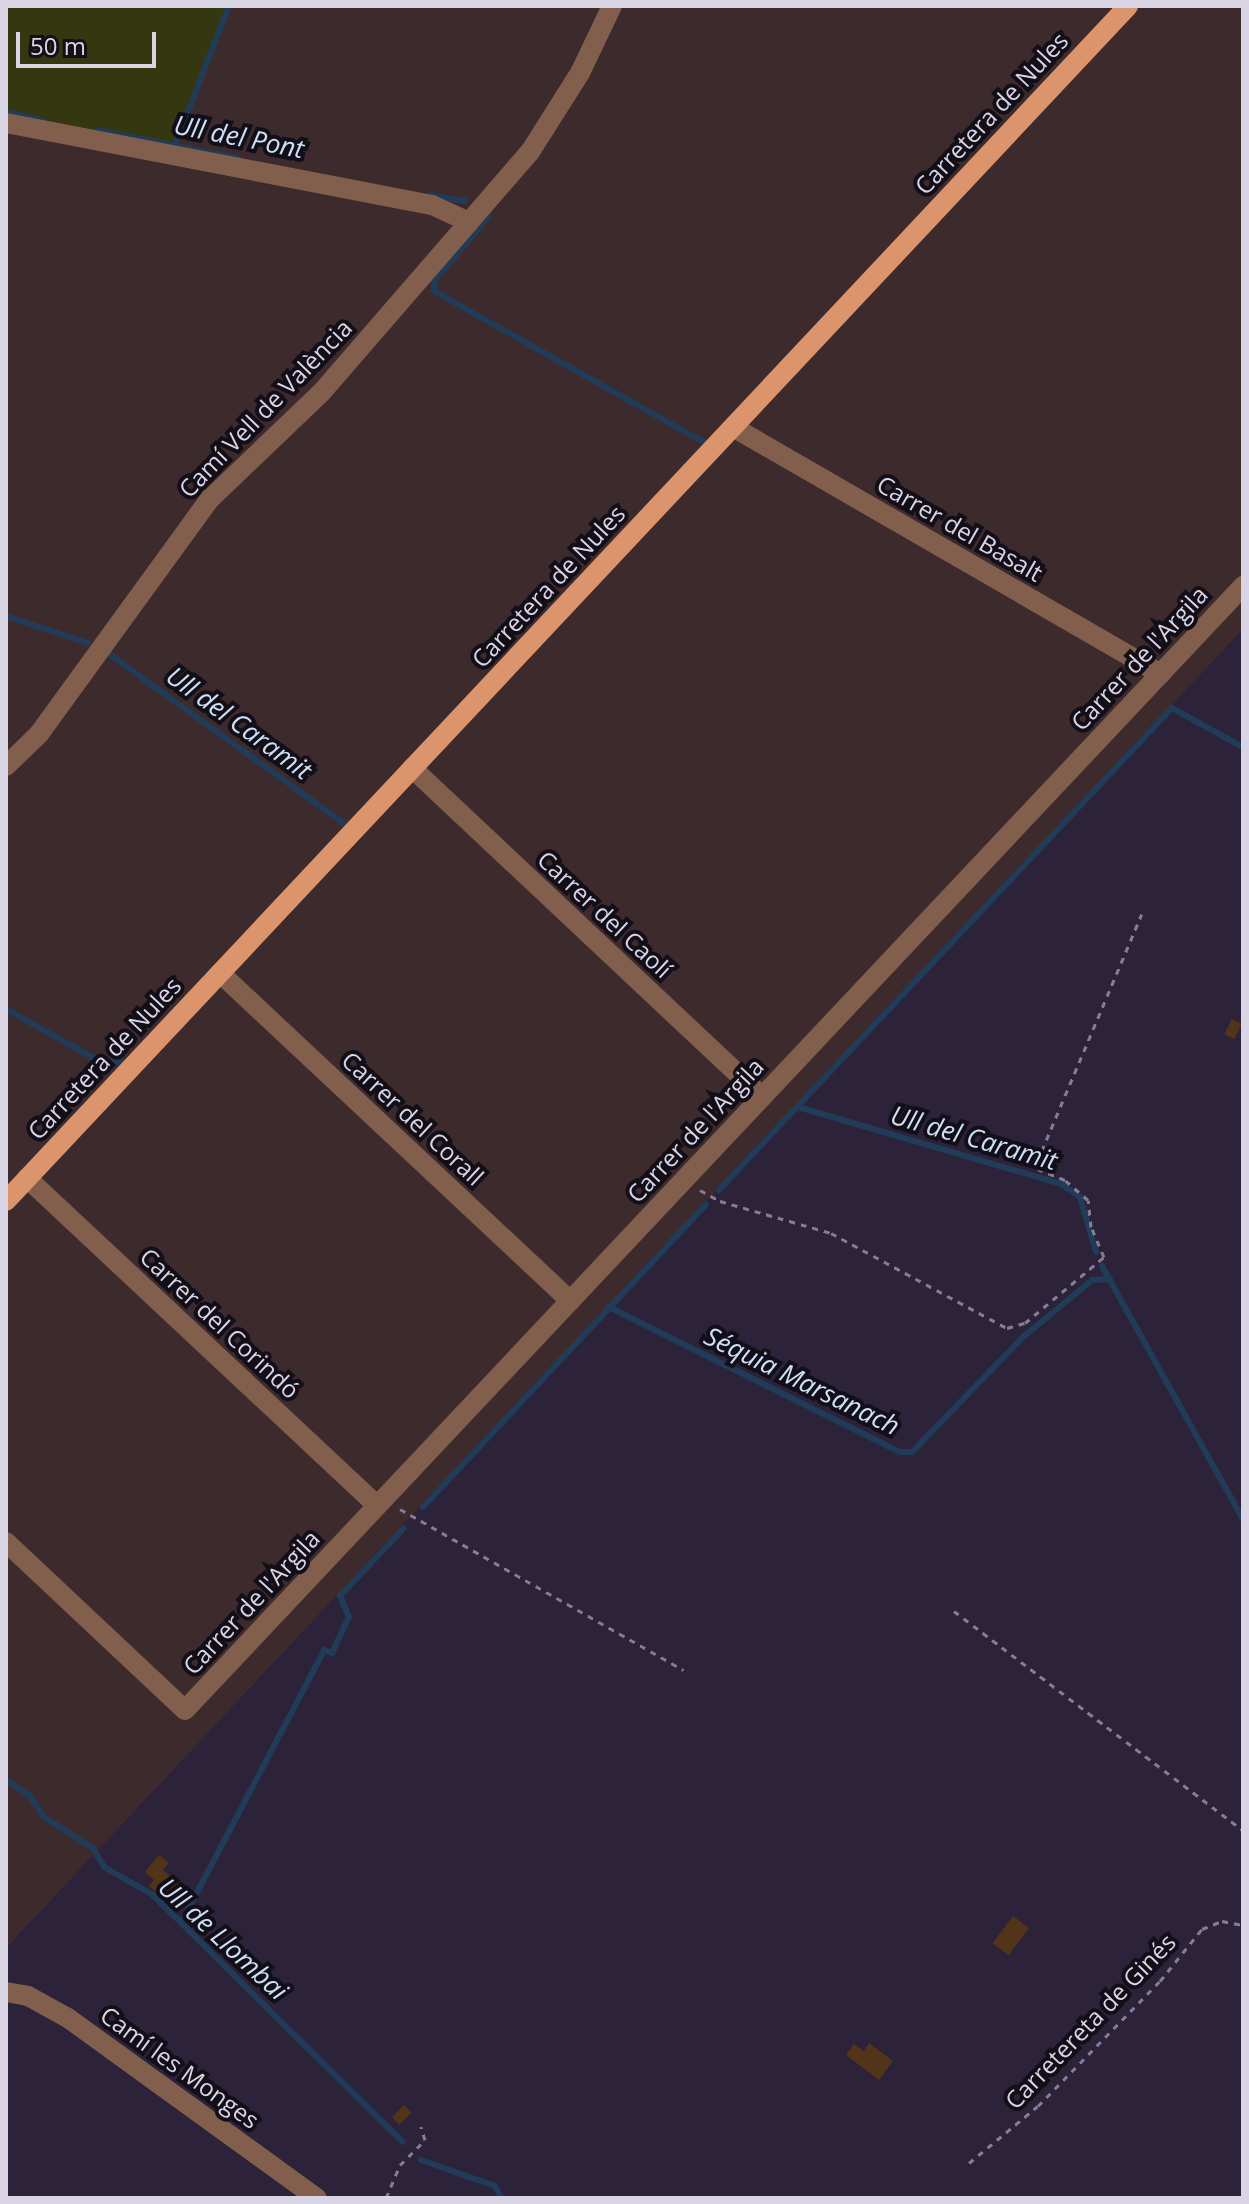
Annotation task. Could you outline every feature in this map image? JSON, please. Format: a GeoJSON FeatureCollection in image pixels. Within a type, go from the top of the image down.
{"type":"FeatureCollection","features":[{"type":"Feature","properties":{"kind":"main road","name":"Carretera de Nules"},"geometry":{"type":"LineString","coordinates":[[6,1201],[1128,6]]}},
{"type":"Feature","properties":{"kind":"street","name":"Camí Vell de València"},"geometry":{"type":"LineString","coordinates":[[6,766],[39,734],[210,499],[321,393],[530,152],[580,73],[612,6]]}},
{"type":"Feature","properties":{"kind":"street"},"geometry":{"type":"LineString","coordinates":[[6,123],[432,205],[469,222]]}},
{"type":"Feature","properties":{"kind":"street","name":"Carrer del Basalt"},"geometry":{"type":"LineString","coordinates":[[733,427],[1161,674]]}},
{"type":"Feature","properties":{"kind":"street","name":"Carrer de l'Argila"},"geometry":{"type":"LineString","coordinates":[[6,1542],[185,1710],[1243,586]]}},
{"type":"Feature","properties":{"kind":"street","name":"Carrer del Caolí"},"geometry":{"type":"LineString","coordinates":[[412,768],[762,1097]]}},
{"type":"Feature","properties":{"kind":"street","name":"Carrer del Corall"},"geometry":{"type":"LineString","coordinates":[[220,973],[570,1301]]}},
{"type":"Feature","properties":{"kind":"street","name":"Carrer del Corindó"},"geometry":{"type":"LineString","coordinates":[[27,1178],[380,1502]]}},
{"type":"Feature","properties":{"kind":"street","name":"Camí les Monges"},"geometry":{"type":"LineString","coordinates":[[6,1992],[28,1996],[68,2018],[317,2198]]}},
{"type":"Feature","properties":{"kind":"path"},"geometry":{"type":"LineString","coordinates":[[683,1181],[720,1201],[831,1233],[1007,1328],[1025,1323],[1104,1257],[1091,1227],[1088,1200],[1065,1180],[1038,1169],[1037,1162],[1142,914]]}},
{"type":"Feature","properties":{"kind":"path"},"geometry":{"type":"LineString","coordinates":[[380,1502],[683,1670]]}},
{"type":"Feature","properties":{"kind":"path"},"geometry":{"type":"LineString","coordinates":[[954,1611],[1243,1830]]}},
{"type":"Feature","properties":{"kind":"path","name":"Carretereta de Ginés"},"geometry":{"type":"LineString","coordinates":[[969,2163],[1038,2106],[1160,1981],[1202,1929],[1222,1921],[1243,1925]]}},
{"type":"Feature","properties":{"kind":"path"},"geometry":{"type":"LineString","coordinates":[[386,2198],[400,2165],[425,2140],[421,2127]]}},
{"type":"Feature","properties":{"kind":"shaded area"},"geometry":{"type":"Polygon","coordinates":[[[6,6],[1243,6],[1243,629],[6,1948],[6,6]]]}},
{"type":"Feature","properties":{"kind":"green space"},"geometry":{"type":"Polygon","coordinates":[[[6,6],[228,6],[171,148],[6,118],[6,6]]]}},
{"type":"Feature","properties":{"kind":"building"},"geometry":{"type":"Polygon","coordinates":[[[1232,1019],[1242,1024],[1234,1039],[1224,1034],[1232,1019]]]}},
{"type":"Feature","properties":{"kind":"building"},"geometry":{"type":"Polygon","coordinates":[[[159,1855],[169,1863],[163,1870],[187,1890],[173,1907],[149,1886],[154,1880],[145,1872],[159,1855]]]}},
{"type":"Feature","properties":{"kind":"building"},"geometry":{"type":"Polygon","coordinates":[[[1013,1916],[1029,1928],[1009,1955],[993,1943],[1013,1916]]]}},
{"type":"Feature","properties":{"kind":"building"},"geometry":{"type":"Polygon","coordinates":[[[869,2043],[893,2061],[879,2080],[846,2055],[854,2044],[864,2051],[869,2043]]]}},
{"type":"Feature","properties":{"kind":"building"},"geometry":{"type":"Polygon","coordinates":[[[404,2105],[412,2113],[400,2125],[392,2117],[404,2105]]]}},
{"type":"Feature","properties":{"kind":"waterway"},"geometry":{"type":"LineString","coordinates":[[175,145],[229,6]]}},
{"type":"Feature","properties":{"kind":"waterway","name":"Ull del Pont"},"geometry":{"type":"LineString","coordinates":[[6,112],[42,120]]}},
{"type":"Feature","properties":{"kind":"waterway","name":"Ull del Pont"},"geometry":{"type":"LineString","coordinates":[[96,130],[238,158]]}},
{"type":"Feature","properties":{"kind":"waterway","name":"Ull del Pont"},"geometry":{"type":"LineString","coordinates":[[430,195],[464,201]]}},
{"type":"Feature","properties":{"kind":"waterway","name":"Ull del Pont"},"geometry":{"type":"LineString","coordinates":[[489,216],[434,281],[434,291],[703,442]]}},
{"type":"Feature","properties":{"kind":"waterway","name":"Ull del Caramit"},"geometry":{"type":"LineString","coordinates":[[6,616],[88,643]]}},
{"type":"Feature","properties":{"kind":"waterway","name":"Ull del Caramit"},"geometry":{"type":"LineString","coordinates":[[109,654],[345,824]]}},
{"type":"Feature","properties":{"kind":"waterway"},"geometry":{"type":"LineString","coordinates":[[719,1190],[1172,708],[1243,747]]}},
{"type":"Feature","properties":{"kind":"waterway","name":"Séquia Marsanach"},"geometry":{"type":"LineString","coordinates":[[6,1009],[92,1057],[123,1063]]}},
{"type":"Feature","properties":{"kind":"waterway","name":"Ull del Caramit"},"geometry":{"type":"LineString","coordinates":[[798,1107],[1061,1184],[1080,1197],[1096,1252]]}},
{"type":"Feature","properties":{"kind":"waterway"},"geometry":{"type":"LineString","coordinates":[[423,1507],[706,1205]]}},
{"type":"Feature","properties":{"kind":"waterway","name":"Ull del Caramit"},"geometry":{"type":"LineString","coordinates":[[1102,1266],[1243,1519]]}},
{"type":"Feature","properties":{"kind":"waterway","name":"Séquia Marsanach"},"geometry":{"type":"LineString","coordinates":[[609,1307],[900,1452],[912,1452],[1022,1338],[1092,1280],[1110,1279]]}},
{"type":"Feature","properties":{"kind":"waterway"},"geometry":{"type":"LineString","coordinates":[[182,1921],[324,1650],[332,1653],[349,1617],[340,1596],[404,1528]]}},
{"type":"Feature","properties":{"kind":"waterway","name":"Ull de Llombai"},"geometry":{"type":"LineString","coordinates":[[6,1780],[29,1795],[45,1818],[93,1848],[104,1867],[153,1895],[403,2142]]}},
{"type":"Feature","properties":{"kind":"waterway","name":"Ull de Llombai"},"geometry":{"type":"LineString","coordinates":[[421,2160],[495,2186],[501,2198]]}}]}
